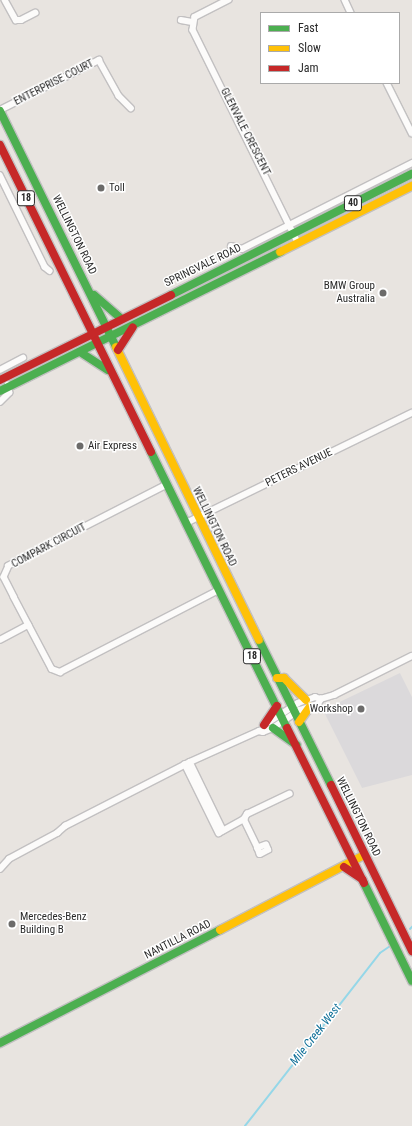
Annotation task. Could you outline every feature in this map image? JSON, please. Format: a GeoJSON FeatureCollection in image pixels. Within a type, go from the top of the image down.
{"type":"FeatureCollection","features":[{"type":"Feature","properties":{"kind":"main road","name":"WELLINGTON ROAD"},"geometry":{"type":"LineString","coordinates":[[0,110],[112,336],[197,517],[412,951]]}},
{"type":"Feature","properties":{"kind":"main road","name":"WELLINGTON ROAD"},"geometry":{"type":"LineString","coordinates":[[0,145],[91,333],[186,522],[412,981]]}},
{"type":"Feature","properties":{"kind":"main road","name":"SPRINGVALE ROAD"},"geometry":{"type":"LineString","coordinates":[[1,376],[24,368],[120,318],[412,174]]}},
{"type":"Feature","properties":{"kind":"main road","name":"SPRINGVALE ROAD"},"geometry":{"type":"LineString","coordinates":[[0,391],[412,186]]}},
{"type":"Feature","properties":{"kind":"main road"},"geometry":{"type":"LineString","coordinates":[[88,289],[120,318]]}},
{"type":"Feature","properties":{"kind":"main road"},"geometry":{"type":"LineString","coordinates":[[70,343],[85,320]]}},
{"type":"Feature","properties":{"kind":"main road"},"geometry":{"type":"LineString","coordinates":[[118,350],[136,324]]}},
{"type":"Feature","properties":{"kind":"main road"},"geometry":{"type":"LineString","coordinates":[[80,352],[111,373]]}},
{"type":"Feature","properties":{"kind":"main road"},"geometry":{"type":"LineString","coordinates":[[277,678],[284,678],[308,703],[299,722]]}},
{"type":"Feature","properties":{"kind":"main road"},"geometry":{"type":"LineString","coordinates":[[261,728],[277,706]]}},
{"type":"Feature","properties":{"kind":"main road"},"geometry":{"type":"LineString","coordinates":[[273,728],[290,743],[296,745]]}},
{"type":"Feature","properties":{"kind":"main road"},"geometry":{"type":"LineString","coordinates":[[349,852],[341,862],[342,868],[362,879]]}},
{"type":"Feature","properties":{"kind":"main road","name":"NANTILLA ROAD"},"geometry":{"type":"LineString","coordinates":[[0,1043],[342,868],[364,855]]}},
{"type":"Feature","properties":{"kind":"street"},"geometry":{"type":"LineString","coordinates":[[5,0],[16,20],[22,20],[35,13]]}},
{"type":"Feature","properties":{"kind":"street"},"geometry":{"type":"LineString","coordinates":[[181,20],[192,22],[195,17],[229,0]]}},
{"type":"Feature","properties":{"kind":"street"},"geometry":{"type":"LineString","coordinates":[[345,0],[351,12]]}},
{"type":"Feature","properties":{"kind":"street","name":"GLENVALE CRESCENT"},"geometry":{"type":"LineString","coordinates":[[192,22],[194,33],[298,242]]}},
{"type":"Feature","properties":{"kind":"street","name":"ENTERPRISE COURT"},"geometry":{"type":"LineString","coordinates":[[0,110],[99,60],[119,96],[131,108]]}},
{"type":"Feature","properties":{"kind":"street"},"geometry":{"type":"LineString","coordinates":[[388,84],[412,133]]}},
{"type":"Feature","properties":{"kind":"street","name":"SPRINGVALE ROAD"},"geometry":{"type":"LineString","coordinates":[[231,246],[242,249],[412,163]]}},
{"type":"Feature","properties":{"kind":"street"},"geometry":{"type":"LineString","coordinates":[[0,175],[45,267],[50,271]]}},
{"type":"Feature","properties":{"kind":"street"},"geometry":{"type":"LineString","coordinates":[[0,402],[8,392],[8,387],[1,376],[22,358]]}},
{"type":"Feature","properties":{"kind":"street"},"geometry":{"type":"LineString","coordinates":[[15,363],[24,368]]}},
{"type":"Feature","properties":{"kind":"street","name":"PETERS AVENUE"},"geometry":{"type":"LineString","coordinates":[[186,522],[412,413]]}},
{"type":"Feature","properties":{"kind":"street"},"geometry":{"type":"LineString","coordinates":[[395,422],[398,428]]}},
{"type":"Feature","properties":{"kind":"street","name":"COMPARK CIRCUIT"},"geometry":{"type":"LineString","coordinates":[[167,485],[9,566],[4,577],[52,669],[60,672],[219,590]]}},
{"type":"Feature","properties":{"kind":"street"},"geometry":{"type":"LineString","coordinates":[[0,640],[28,625]]}},
{"type":"Feature","properties":{"kind":"street"},"geometry":{"type":"LineString","coordinates":[[261,728],[263,732],[273,728],[293,710],[308,703],[315,697],[321,699],[359,684],[412,656]]}},
{"type":"Feature","properties":{"kind":"street"},"geometry":{"type":"LineString","coordinates":[[0,869],[9,859],[57,833],[65,826],[188,763],[283,718]]}},
{"type":"Feature","properties":{"kind":"street"},"geometry":{"type":"LineString","coordinates":[[188,763],[223,830],[244,819],[247,814],[288,794]]}},
{"type":"Feature","properties":{"kind":"street"},"geometry":{"type":"LineString","coordinates":[[244,819],[258,848]]}},
{"type":"Feature","properties":{"kind":"shaded area"},"geometry":{"type":"Polygon","coordinates":[[[400,673],[412,697],[412,775],[362,788],[323,710],[400,673]]]}},
{"type":"Feature","properties":{"kind":"waterway","name":"Mile Creek West"},"geometry":{"type":"LineString","coordinates":[[245,1126],[380,953],[389,947]]}},
{"type":"Feature","properties":{"kind":"traffic: fast"},"geometry":{"type":"LineString","coordinates":[[0,111],[116,347]]}},
{"type":"Feature","properties":{"kind":"traffic: fast"},"geometry":{"type":"LineString","coordinates":[[171,295],[412,174]]}},
{"type":"Feature","properties":{"kind":"traffic: fast"},"geometry":{"type":"LineString","coordinates":[[0,391],[280,252]]}},
{"type":"Feature","properties":{"kind":"traffic: fast"},"geometry":{"type":"LineString","coordinates":[[94,295],[120,318]]}},
{"type":"Feature","properties":{"kind":"traffic: fast"},"geometry":{"type":"LineString","coordinates":[[80,352],[108,370]]}},
{"type":"Feature","properties":{"kind":"traffic: fast"},"geometry":{"type":"LineString","coordinates":[[151,452],[287,728]]}},
{"type":"Feature","properties":{"kind":"traffic: fast"},"geometry":{"type":"LineString","coordinates":[[259,640],[331,785]]}},
{"type":"Feature","properties":{"kind":"traffic: fast"},"geometry":{"type":"LineString","coordinates":[[273,728],[296,745]]}},
{"type":"Feature","properties":{"kind":"traffic: fast"},"geometry":{"type":"LineString","coordinates":[[364,883],[412,981]]}},
{"type":"Feature","properties":{"kind":"traffic: fast"},"geometry":{"type":"LineString","coordinates":[[0,1043],[220,930]]}},
{"type":"Feature","properties":{"kind":"traffic: slow"},"geometry":{"type":"LineString","coordinates":[[280,252],[412,186]]}},
{"type":"Feature","properties":{"kind":"traffic: slow"},"geometry":{"type":"LineString","coordinates":[[116,347],[259,640]]}},
{"type":"Feature","properties":{"kind":"traffic: slow"},"geometry":{"type":"LineString","coordinates":[[277,678],[284,678],[306,700]]}},
{"type":"Feature","properties":{"kind":"traffic: slow"},"geometry":{"type":"LineString","coordinates":[[299,722],[310,706]]}},
{"type":"Feature","properties":{"kind":"traffic: slow"},"geometry":{"type":"LineString","coordinates":[[220,930],[364,855]]}},
{"type":"Feature","properties":{"kind":"traffic: jam"},"geometry":{"type":"LineString","coordinates":[[0,145],[151,452]]}},
{"type":"Feature","properties":{"kind":"traffic: jam"},"geometry":{"type":"LineString","coordinates":[[0,380],[171,295]]}},
{"type":"Feature","properties":{"kind":"traffic: jam"},"geometry":{"type":"LineString","coordinates":[[118,350],[133,327]]}},
{"type":"Feature","properties":{"kind":"traffic: jam"},"geometry":{"type":"LineString","coordinates":[[264,725],[277,706]]}},
{"type":"Feature","properties":{"kind":"traffic: jam"},"geometry":{"type":"LineString","coordinates":[[287,728],[364,883]]}},
{"type":"Feature","properties":{"kind":"traffic: jam"},"geometry":{"type":"LineString","coordinates":[[331,785],[412,951]]}},
{"type":"Feature","properties":{"kind":"traffic: jam"},"geometry":{"type":"LineString","coordinates":[[344,867],[362,879]]}},
{"type":"Feature","properties":{"kind":"place","name":"Toll"},"geometry":{"type":"Point","coordinates":[101,188]}},
{"type":"Feature","properties":{"kind":"place","name":"BMW Group Australia"},"geometry":{"type":"Point","coordinates":[383,293]}},
{"type":"Feature","properties":{"kind":"place","name":"Air Express"},"geometry":{"type":"Point","coordinates":[80,446]}},
{"type":"Feature","properties":{"kind":"place","name":"Workshop"},"geometry":{"type":"Point","coordinates":[361,709]}},
{"type":"Feature","properties":{"kind":"place","name":"Mercedes-Benz Building B"},"geometry":{"type":"Point","coordinates":[12,924]}}]}
